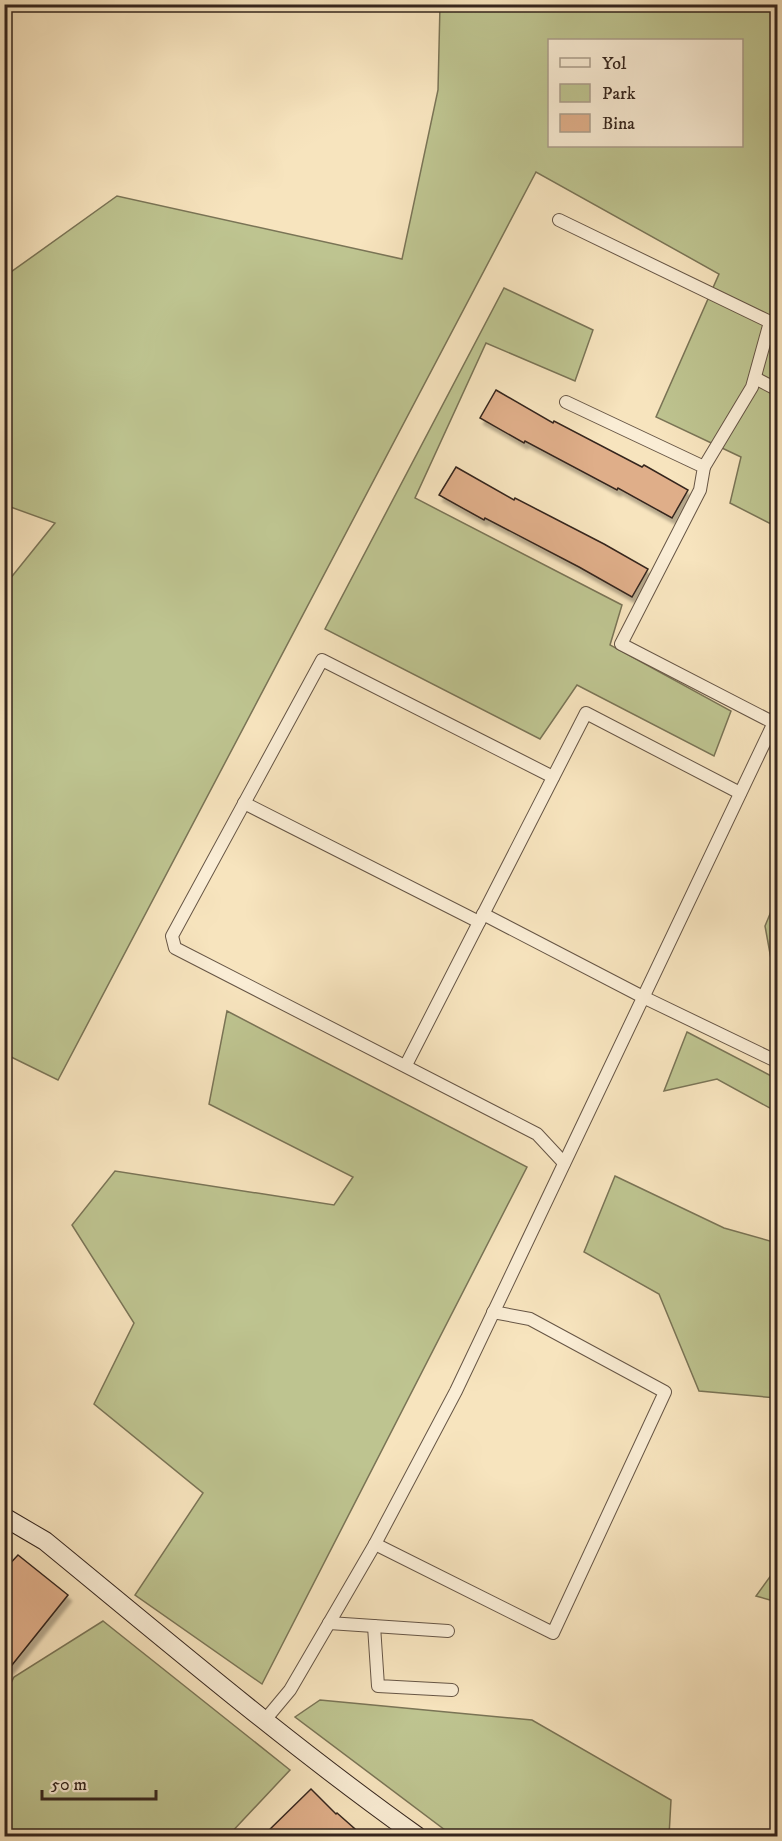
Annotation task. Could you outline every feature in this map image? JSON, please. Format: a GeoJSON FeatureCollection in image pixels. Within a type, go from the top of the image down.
{"type":"FeatureCollection","features":[{"type":"Feature","properties":{"kind":"street"},"geometry":{"type":"LineString","coordinates":[[265,1720],[290,1690],[375,1544],[456,1391],[776,721],[621,644],[700,490],[704,467],[752,387],[770,322],[559,220]]}},
{"type":"Feature","properties":{"kind":"street"},"geometry":{"type":"LineString","coordinates":[[755,378],[777,390]]}},
{"type":"Feature","properties":{"kind":"street"},"geometry":{"type":"LineString","coordinates":[[566,402],[704,467]]}},
{"type":"Feature","properties":{"kind":"street"},"geometry":{"type":"LineString","coordinates":[[553,777],[322,660],[172,936],[175,948],[537,1134],[564,1163]]}},
{"type":"Feature","properties":{"kind":"street"},"geometry":{"type":"LineString","coordinates":[[406,1065],[586,713],[740,793]]}},
{"type":"Feature","properties":{"kind":"street"},"geometry":{"type":"LineString","coordinates":[[244,803],[777,1062]]}},
{"type":"Feature","properties":{"kind":"street"},"geometry":{"type":"LineString","coordinates":[[375,1544],[553,1633],[665,1392],[530,1319],[493,1312]]}},
{"type":"Feature","properties":{"kind":"street"},"geometry":{"type":"LineString","coordinates":[[4,1517],[45,1541],[372,1805],[417,1836]]}},
{"type":"Feature","properties":{"kind":"street"},"geometry":{"type":"LineString","coordinates":[[329,1623],[448,1631]]}},
{"type":"Feature","properties":{"kind":"street"},"geometry":{"type":"LineString","coordinates":[[374,1626],[378,1686],[452,1690]]}},
{"type":"Feature","properties":{"kind":"green space"},"geometry":{"type":"Polygon","coordinates":[[[440,5],[777,5],[777,527],[730,503],[741,457],[656,417],[719,274],[536,172],[58,1080],[5,1054],[5,585],[55,523],[5,505],[4,277],[117,196],[402,259],[438,90],[440,5]]]}},
{"type":"Feature","properties":{"kind":"green space"},"geometry":{"type":"Polygon","coordinates":[[[504,288],[593,330],[575,381],[486,343],[415,498],[622,605],[610,645],[731,711],[714,756],[577,685],[540,739],[325,629],[504,288]]]}},
{"type":"Feature","properties":{"kind":"green space"},"geometry":{"type":"Polygon","coordinates":[[[777,897],[778,972],[773,970],[765,926],[777,897]]]}},
{"type":"Feature","properties":{"kind":"green space"},"geometry":{"type":"Polygon","coordinates":[[[227,1011],[527,1167],[262,1684],[135,1595],[203,1493],[94,1404],[134,1323],[72,1225],[115,1171],[334,1205],[353,1177],[209,1104],[227,1011]]]}},
{"type":"Feature","properties":{"kind":"green space"},"geometry":{"type":"Polygon","coordinates":[[[687,1032],[777,1079],[777,1112],[717,1079],[664,1091],[687,1032]]]}},
{"type":"Feature","properties":{"kind":"green space"},"geometry":{"type":"Polygon","coordinates":[[[615,1176],[724,1228],[777,1243],[777,1398],[699,1391],[659,1294],[584,1252],[615,1176]]]}},
{"type":"Feature","properties":{"kind":"green space"},"geometry":{"type":"Polygon","coordinates":[[[777,1567],[777,1602],[756,1596],[777,1567]]]}},
{"type":"Feature","properties":{"kind":"green space"},"geometry":{"type":"Polygon","coordinates":[[[103,1621],[290,1770],[228,1836],[5,1836],[5,1695],[14,1677],[103,1621]]]}},
{"type":"Feature","properties":{"kind":"green space"},"geometry":{"type":"Polygon","coordinates":[[[320,1700],[532,1720],[671,1800],[669,1836],[453,1836],[295,1717],[320,1700]]]}},
{"type":"Feature","properties":{"kind":"building"},"geometry":{"type":"Polygon","coordinates":[[[496,390],[553,423],[554,421],[642,467],[644,465],[688,490],[672,518],[618,488],[617,490],[525,441],[524,443],[480,418],[496,390]]]}},
{"type":"Feature","properties":{"kind":"building"},"geometry":{"type":"Polygon","coordinates":[[[456,467],[514,500],[515,498],[648,569],[632,597],[439,495],[456,467]]]}},
{"type":"Feature","properties":{"kind":"building"},"geometry":{"type":"Polygon","coordinates":[[[18,1555],[68,1595],[4,1675],[4,1570],[18,1555]]]}},
{"type":"Feature","properties":{"kind":"building"},"geometry":{"type":"Polygon","coordinates":[[[311,1789],[336,1814],[363,1836],[263,1836],[311,1789]]]}}]}
